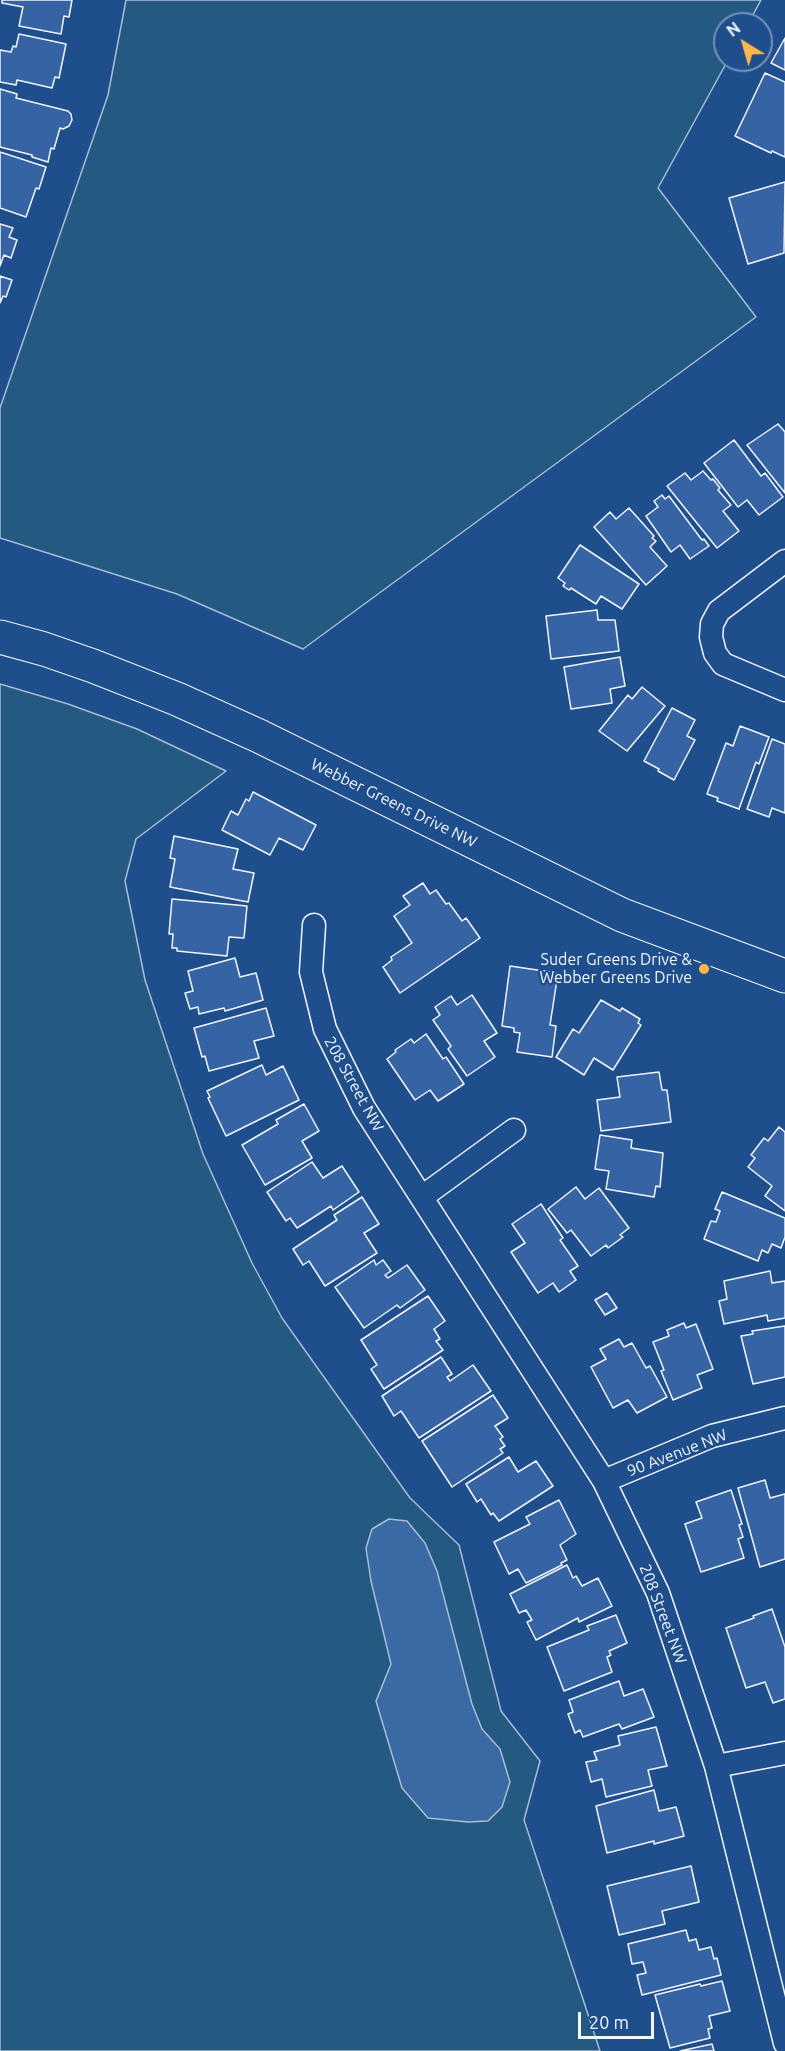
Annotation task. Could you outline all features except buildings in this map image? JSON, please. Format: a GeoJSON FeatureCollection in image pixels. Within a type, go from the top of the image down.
{"type":"FeatureCollection","features":[{"type":"Feature","properties":{"kind":"main road","name":"Webber Greens Drive NW"},"geometry":{"type":"LineString","coordinates":[[0,637],[63,656],[177,699],[258,736],[613,910],[785,976]]}},
{"type":"Feature","properties":{"kind":"street"},"geometry":{"type":"LineString","coordinates":[[785,561],[719,611],[712,624],[711,637],[715,652],[723,664],[785,690]]}},
{"type":"Feature","properties":{"kind":"street","name":"208 Street NW"},"geometry":{"type":"LineString","coordinates":[[314,925],[311,972],[325,1029],[364,1108],[604,1481],[658,1593],[716,1766],[785,2043]]}},
{"type":"Feature","properties":{"kind":"street"},"geometry":{"type":"LineString","coordinates":[[422,1197],[514,1130]]}},
{"type":"Feature","properties":{"kind":"street","name":"90 Avenue NW"},"geometry":{"type":"LineString","coordinates":[[604,1481],[712,1436],[785,1418]]}},
{"type":"Feature","properties":{"kind":"street"},"geometry":{"type":"LineString","coordinates":[[716,1766],[785,1753]]}},
{"type":"Feature","properties":{"kind":"shaded area"},"geometry":{"type":"Polygon","coordinates":[[[126,0],[761,0],[754,12],[713,12],[713,72],[721,72],[658,188],[756,317],[303,649],[177,594],[0,538],[0,408],[108,95],[126,0]]]}},
{"type":"Feature","properties":{"kind":"shaded area"},"geometry":{"type":"Polygon","coordinates":[[[0,684],[68,704],[137,729],[226,771],[136,839],[125,881],[145,980],[203,1154],[252,1263],[282,1318],[410,1498],[459,1545],[501,1711],[540,1761],[524,1820],[600,2051],[0,2051],[0,684]]]}},
{"type":"Feature","properties":{"kind":"shaded area"},"geometry":{"type":"Polygon","coordinates":[[[389,1519],[407,1521],[425,1543],[437,1571],[472,1704],[482,1729],[500,1749],[510,1782],[502,1807],[488,1821],[468,1822],[428,1818],[402,1788],[376,1701],[391,1664],[371,1581],[366,1548],[372,1529],[389,1519]]]}},
{"type":"Feature","properties":{"kind":"place","name":"Suder Greens Drive & Webber Greens Drive"},"geometry":{"type":"Point","coordinates":[704,969]}}]}
